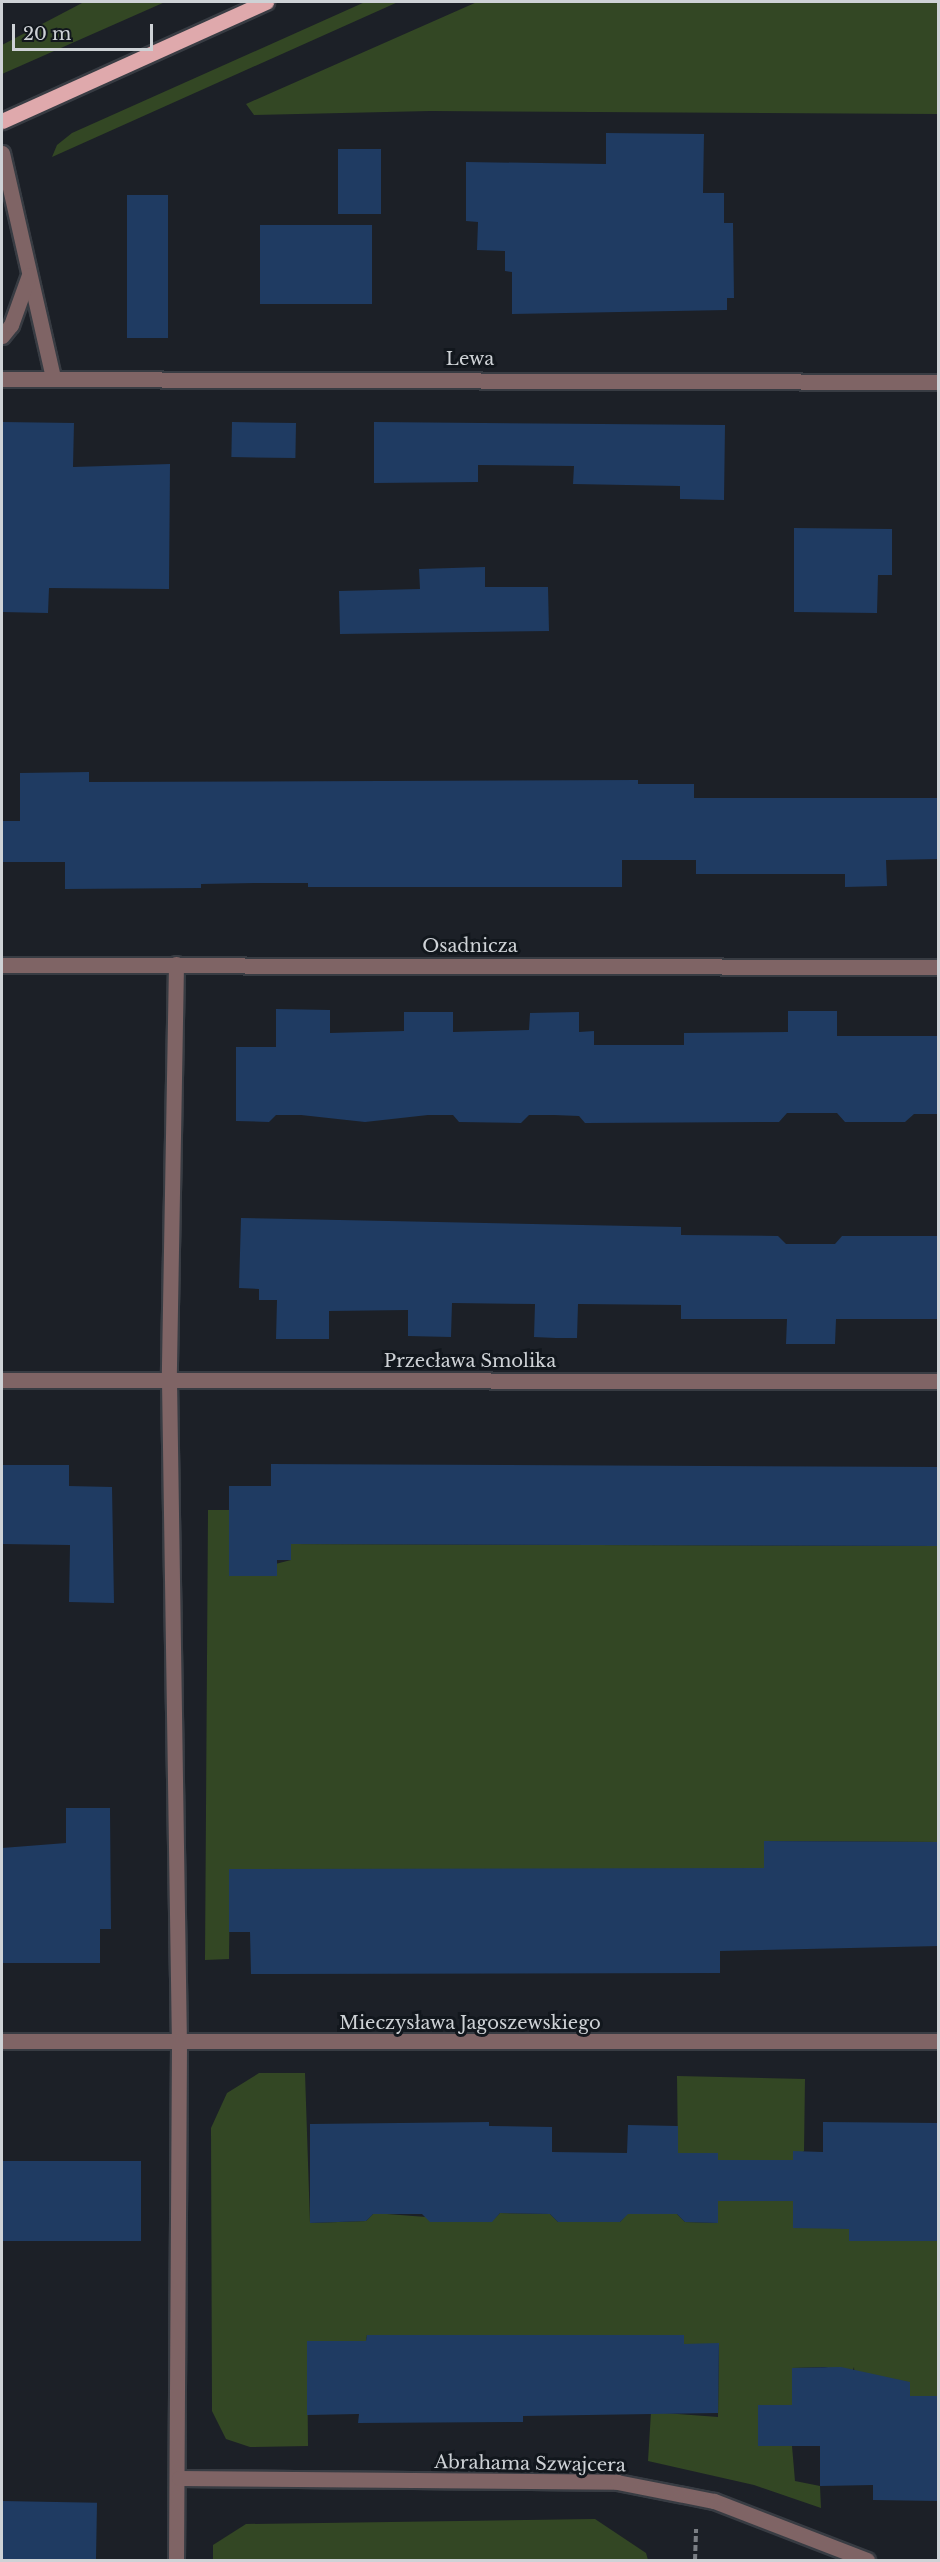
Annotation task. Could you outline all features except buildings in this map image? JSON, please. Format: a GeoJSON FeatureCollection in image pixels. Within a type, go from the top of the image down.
{"type":"FeatureCollection","features":[{"type":"Feature","properties":{"kind":"main road"},"geometry":{"type":"LineString","coordinates":[[2,121],[266,2]]}},
{"type":"Feature","properties":{"kind":"street"},"geometry":{"type":"LineString","coordinates":[[2,153],[52,378]]}},
{"type":"Feature","properties":{"kind":"street"},"geometry":{"type":"LineString","coordinates":[[2,336],[11,325],[29,275]]}},
{"type":"Feature","properties":{"kind":"street","name":"Lewa"},"geometry":{"type":"LineString","coordinates":[[2,379],[939,382]]}},
{"type":"Feature","properties":{"kind":"street"},"geometry":{"type":"LineString","coordinates":[[176,964],[169,1380],[179,2043],[179,2478],[176,2560]]}},
{"type":"Feature","properties":{"kind":"street","name":"Osadnicza"},"geometry":{"type":"LineString","coordinates":[[2,965],[939,967]]}},
{"type":"Feature","properties":{"kind":"street","name":"Przecława Smolika"},"geometry":{"type":"LineString","coordinates":[[2,1380],[939,1382]]}},
{"type":"Feature","properties":{"kind":"street","name":"Mieczysława Jagoszewskiego"},"geometry":{"type":"LineString","coordinates":[[2,2042],[939,2041]]}},
{"type":"Feature","properties":{"kind":"street","name":"Abrahama Szwajcera"},"geometry":{"type":"LineString","coordinates":[[179,2478],[617,2482],[714,2501],[867,2560]]}},
{"type":"Feature","properties":{"kind":"path"},"geometry":{"type":"LineString","coordinates":[[695,2560],[696,2525]]}},
{"type":"Feature","properties":{"kind":"green space"},"geometry":{"type":"Polygon","coordinates":[[[84,2],[165,2],[2,74],[2,45],[84,2]]]}},
{"type":"Feature","properties":{"kind":"green space"},"geometry":{"type":"Polygon","coordinates":[[[365,2],[398,2],[52,157],[57,145],[72,133],[365,2]]]}},
{"type":"Feature","properties":{"kind":"green space"},"geometry":{"type":"Polygon","coordinates":[[[477,2],[938,2],[938,114],[430,111],[254,115],[246,104],[477,2]]]}},
{"type":"Feature","properties":{"kind":"green space"},"geometry":{"type":"Polygon","coordinates":[[[208,1510],[229,1510],[229,1576],[291,1560],[291,1544],[938,1546],[938,1842],[764,1841],[764,1869],[230,1869],[229,1959],[205,1960],[208,1510]]]}},
{"type":"Feature","properties":{"kind":"green space"},"geometry":{"type":"Polygon","coordinates":[[[259,2073],[305,2073],[310,2223],[366,2221],[374,2213],[491,2222],[500,2213],[550,2214],[558,2222],[620,2222],[628,2213],[676,2213],[685,2222],[718,2223],[718,2154],[678,2153],[677,2076],[805,2079],[804,2151],[793,2160],[756,2160],[756,2201],[793,2201],[794,2228],[822,2228],[849,2220],[849,2241],[878,2241],[886,2232],[938,2237],[938,2399],[910,2396],[909,2382],[855,2381],[854,2367],[851,2375],[825,2367],[792,2368],[792,2405],[758,2406],[758,2445],[792,2446],[795,2481],[820,2486],[821,2508],[754,2485],[648,2461],[651,2412],[718,2417],[719,2344],[684,2344],[684,2335],[367,2335],[366,2341],[307,2341],[308,2446],[250,2447],[226,2439],[212,2411],[211,2128],[227,2093],[259,2073]]]}},
{"type":"Feature","properties":{"kind":"green space"},"geometry":{"type":"Polygon","coordinates":[[[595,2519],[646,2553],[648,2560],[213,2560],[213,2545],[246,2524],[595,2519]]]}}]}
